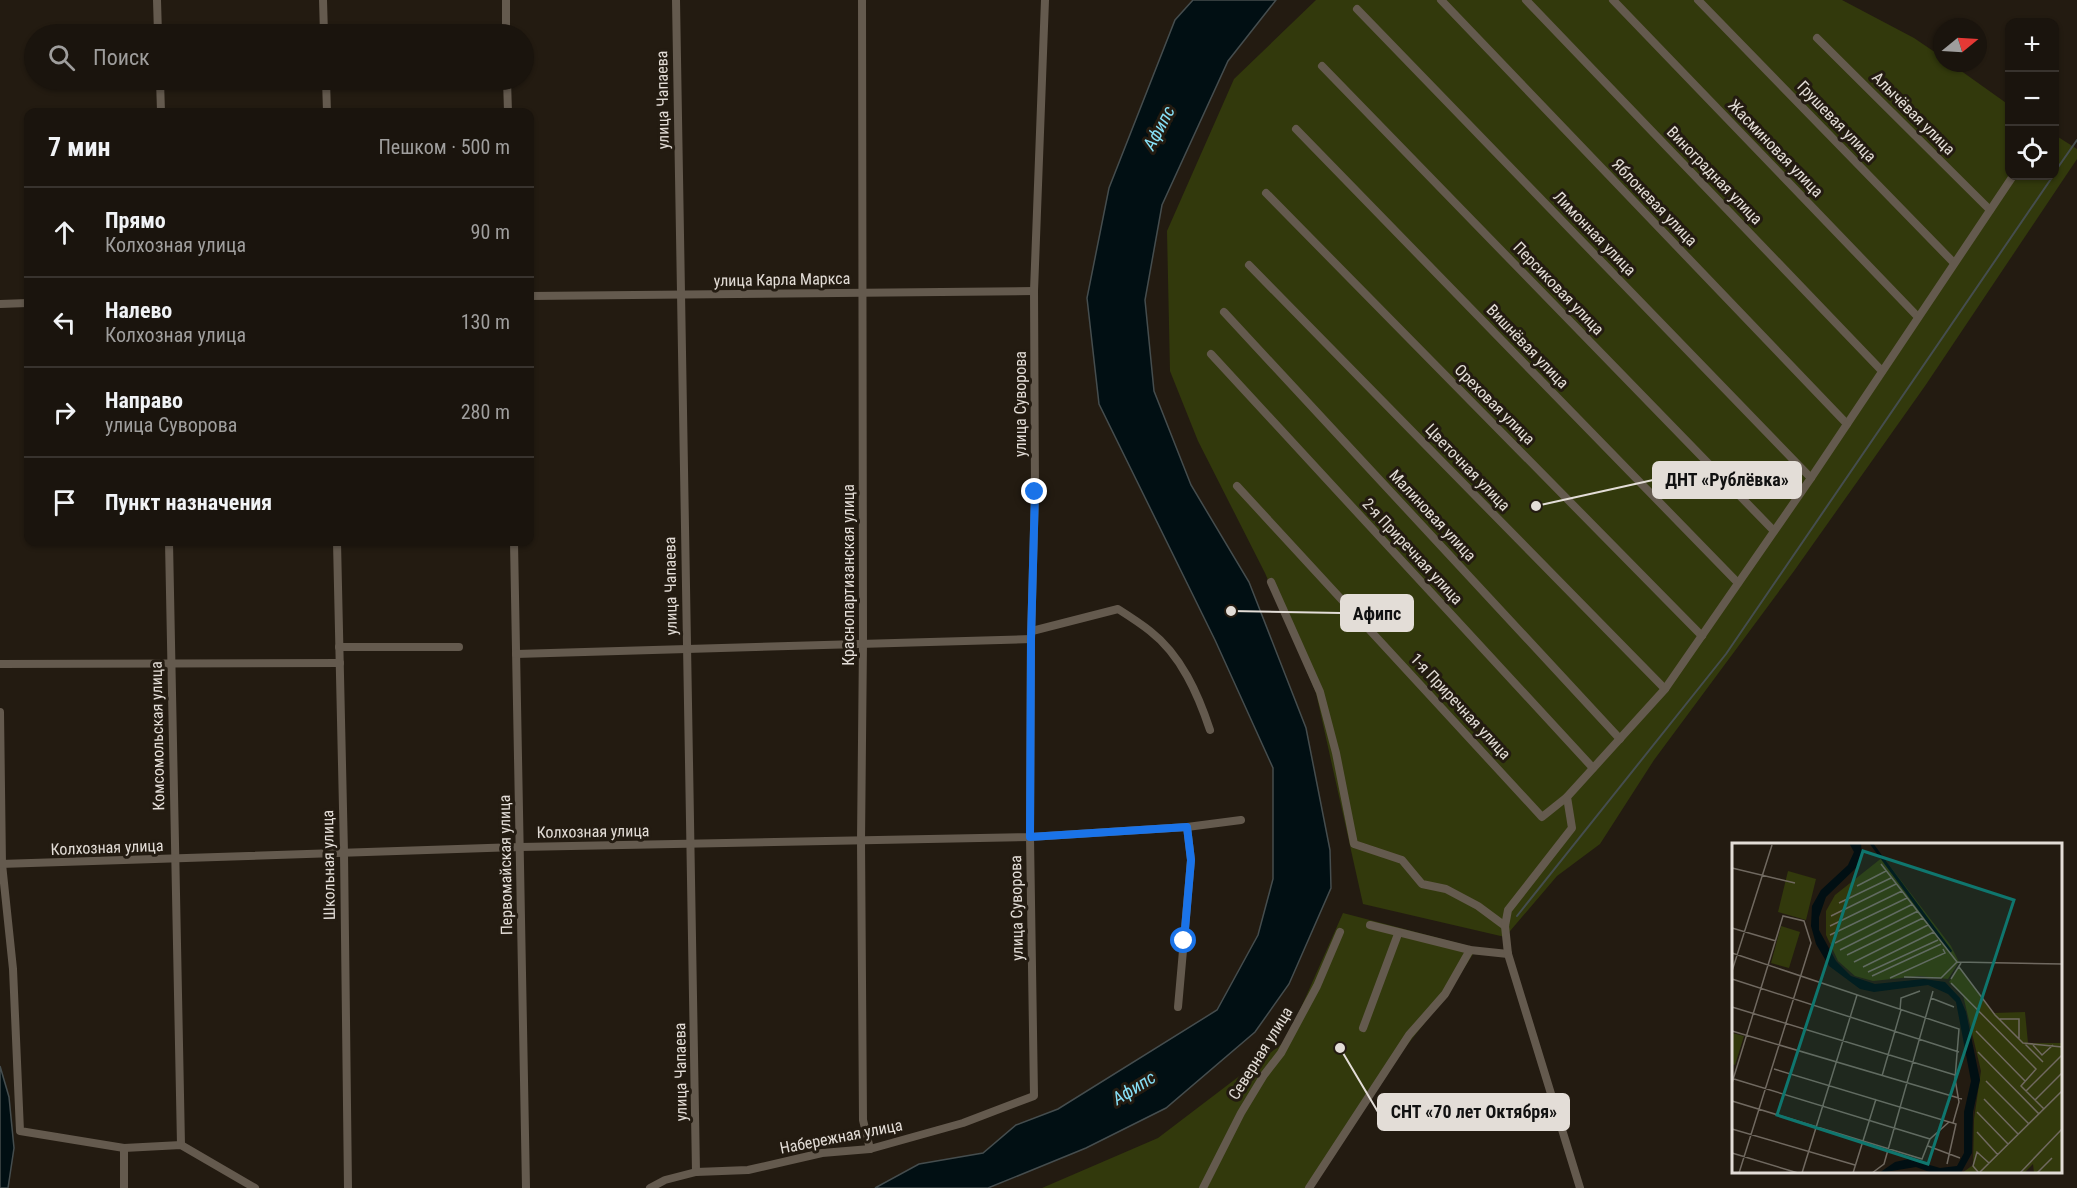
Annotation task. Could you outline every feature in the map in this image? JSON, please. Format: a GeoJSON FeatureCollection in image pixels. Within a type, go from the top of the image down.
{"type":"FeatureCollection","features":[{"type":"Feature","properties":{"kind":"street"},"geometry":{"type":"LineString","coordinates":[[157,0],[158,24]]}},
{"type":"Feature","properties":{"kind":"street"},"geometry":{"type":"LineString","coordinates":[[323,0],[324,24]]}},
{"type":"Feature","properties":{"kind":"street"},"geometry":{"type":"LineString","coordinates":[[506,0],[506,24]]}},
{"type":"Feature","properties":{"kind":"street","name":"улица Чапаева"},"geometry":{"type":"LineString","coordinates":[[676,0],[679,295],[692,844],[696,1172]]}},
{"type":"Feature","properties":{"kind":"street","name":"Краснопартизанская улица"},"geometry":{"type":"LineString","coordinates":[[862,0],[861,841],[864,1120],[870,1149]]}},
{"type":"Feature","properties":{"kind":"street","name":"улица Суворова"},"geometry":{"type":"LineString","coordinates":[[1034,1096],[1030,837],[1031,635],[1035,492],[1035,291],[1045,0]]}},
{"type":"Feature","properties":{"kind":"street","name":"Яблоневая улица"},"geometry":{"type":"LineString","coordinates":[[1441,0],[1847,424]]}},
{"type":"Feature","properties":{"kind":"street","name":"Виноградная улица"},"geometry":{"type":"LineString","coordinates":[[1526,0],[1882,371]]}},
{"type":"Feature","properties":{"kind":"street","name":"Жасминовая улица"},"geometry":{"type":"LineString","coordinates":[[1613,0],[1918,317]]}},
{"type":"Feature","properties":{"kind":"street","name":"Грушевая улица"},"geometry":{"type":"LineString","coordinates":[[1698,0],[1954,263]]}},
{"type":"Feature","properties":{"kind":"street","name":"Лимонная улица"},"geometry":{"type":"LineString","coordinates":[[1357,9],[1811,478]]}},
{"type":"Feature","properties":{"kind":"street","name":"Алычёвая улица"},"geometry":{"type":"LineString","coordinates":[[1817,38],[1990,210]]}},
{"type":"Feature","properties":{"kind":"street","name":"Персиковая улица"},"geometry":{"type":"LineString","coordinates":[[1322,66],[1774,531]]}},
{"type":"Feature","properties":{"kind":"street"},"geometry":{"type":"LineString","coordinates":[[160,90],[161,108]]}},
{"type":"Feature","properties":{"kind":"street"},"geometry":{"type":"LineString","coordinates":[[326,90],[327,108]]}},
{"type":"Feature","properties":{"kind":"street"},"geometry":{"type":"LineString","coordinates":[[507,90],[508,108]]}},
{"type":"Feature","properties":{"kind":"street","name":"Вишнёвая улица"},"geometry":{"type":"LineString","coordinates":[[1296,129],[1738,583]]}},
{"type":"Feature","properties":{"kind":"street"},"geometry":{"type":"LineString","coordinates":[[1580,1188],[1508,954],[1505,926],[1508,910],[1572,828],[1567,797],[1665,689],[1811,478],[2010,180]]}},
{"type":"Feature","properties":{"kind":"street","name":"Ореховая улица"},"geometry":{"type":"LineString","coordinates":[[1266,193],[1702,636]]}},
{"type":"Feature","properties":{"kind":"street","name":"Цветочная улица"},"geometry":{"type":"LineString","coordinates":[[1249,265],[1665,689]]}},
{"type":"Feature","properties":{"kind":"street","name":"улица Карла Маркса"},"geometry":{"type":"LineString","coordinates":[[534,296],[1035,291]]}},
{"type":"Feature","properties":{"kind":"street"},"geometry":{"type":"LineString","coordinates":[[0,304],[24,303]]}},
{"type":"Feature","properties":{"kind":"street","name":"Малиновая улица"},"geometry":{"type":"LineString","coordinates":[[1224,312],[1620,739]]}},
{"type":"Feature","properties":{"kind":"street","name":"2-я Приречная улица"},"geometry":{"type":"LineString","coordinates":[[1210,354],[1593,768]]}},
{"type":"Feature","properties":{"kind":"street","name":"1-я Приречная улица"},"geometry":{"type":"LineString","coordinates":[[1238,486],[1542,817],[1567,797]]}},
{"type":"Feature","properties":{"kind":"street","name":"Комсомольская улица"},"geometry":{"type":"LineString","coordinates":[[169,546],[181,1145]]}},
{"type":"Feature","properties":{"kind":"street","name":"Школьная улица"},"geometry":{"type":"LineString","coordinates":[[337,546],[348,1188]]}},
{"type":"Feature","properties":{"kind":"street","name":"Первомайская улица"},"geometry":{"type":"LineString","coordinates":[[514,546],[526,1188]]}},
{"type":"Feature","properties":{"kind":"street"},"geometry":{"type":"LineString","coordinates":[[1271,582],[1320,692],[1336,753],[1354,844],[1402,860],[1422,884],[1446,889],[1478,906],[1505,926]]}},
{"type":"Feature","properties":{"kind":"street"},"geometry":{"type":"LineString","coordinates":[[516,654],[1031,635],[1118,609],[1151,631],[1178,660],[1201,704],[1210,730]]}},
{"type":"Feature","properties":{"kind":"street"},"geometry":{"type":"LineString","coordinates":[[339,647],[459,647]]}},
{"type":"Feature","properties":{"kind":"street"},"geometry":{"type":"LineString","coordinates":[[0,664],[340,663]]}},
{"type":"Feature","properties":{"kind":"street"},"geometry":{"type":"LineString","coordinates":[[0,712],[1,864],[13,969],[20,1131],[124,1148],[181,1145],[255,1188]]}},
{"type":"Feature","properties":{"kind":"street","name":"Колхозная улица"},"geometry":{"type":"LineString","coordinates":[[1,864],[520,847],[1030,837],[1187,827],[1241,820]]}},
{"type":"Feature","properties":{"kind":"street"},"geometry":{"type":"LineString","coordinates":[[1178,1007],[1191,860],[1187,827]]}},
{"type":"Feature","properties":{"kind":"street"},"geometry":{"type":"LineString","coordinates":[[1370,925],[1398,934],[1470,950],[1508,954]]}},
{"type":"Feature","properties":{"kind":"street","name":"Северная улица"},"geometry":{"type":"LineString","coordinates":[[1203,1188],[1241,1113],[1264,1075],[1281,1053],[1317,986],[1340,932]]}},
{"type":"Feature","properties":{"kind":"street"},"geometry":{"type":"LineString","coordinates":[[1363,1028],[1398,934]]}},
{"type":"Feature","properties":{"kind":"street"},"geometry":{"type":"LineString","coordinates":[[1309,1188],[1409,1035],[1445,994],[1470,950]]}},
{"type":"Feature","properties":{"kind":"street","name":"Набережная улица"},"geometry":{"type":"LineString","coordinates":[[650,1188],[665,1180],[696,1172],[748,1170],[822,1153],[870,1149],[963,1123],[1034,1096]]}},
{"type":"Feature","properties":{"kind":"street"},"geometry":{"type":"LineString","coordinates":[[124,1148],[124,1188]]}},
{"type":"Feature","properties":{"kind":"green space"},"geometry":{"type":"Polygon","coordinates":[[[1316,0],[1842,0],[1914,38],[1933,51],[1933,72],[1963,72],[2005,102],[2005,180],[2059,180],[2059,138],[2077,149],[2077,159],[1925,386],[1794,571],[1654,760],[1600,844],[1557,876],[1505,937],[1363,904],[1316,693],[1265,573],[1198,441],[1170,371],[1167,231],[1234,79],[1316,0]]]}},
{"type":"Feature","properties":{"kind":"green space"},"geometry":{"type":"Polygon","coordinates":[[[1343,913],[1477,948],[1447,995],[1400,1054],[1312,1188],[1042,1188],[1158,1138],[1283,1043],[1288,1037],[1343,913]]]}},
{"type":"Feature","properties":{"kind":"water","name":"Афипс"},"geometry":{"type":"Polygon","coordinates":[[[1193,0],[1276,0],[1228,61],[1162,205],[1145,300],[1154,391],[1191,485],[1249,582],[1306,728],[1330,850],[1331,888],[1289,984],[1255,1032],[1166,1108],[1086,1148],[988,1188],[875,1188],[919,1164],[983,1153],[1016,1125],[1058,1109],[1217,1010],[1258,935],[1273,879],[1273,768],[1215,640],[1099,404],[1087,298],[1109,188],[1175,20],[1193,0]]]}},
{"type":"Feature","properties":{"kind":"water"},"geometry":{"type":"Polygon","coordinates":[[[0,1066],[9,1097],[14,1148],[8,1188],[0,1188],[0,1066]]]}},
{"type":"Feature","properties":{"kind":"waterway"},"geometry":{"type":"LineString","coordinates":[[2059,166],[2077,140]]}},
{"type":"Feature","properties":{"kind":"waterway"},"geometry":{"type":"LineString","coordinates":[[1517,916],[1726,654],[2050,180]]}},
{"type":"Feature","properties":{"kind":"place","name":"ДНТ «Рублёвка»"},"geometry":{"type":"Point","coordinates":[1536,506]}},
{"type":"Feature","properties":{"kind":"place","name":"Афипс"},"geometry":{"type":"Point","coordinates":[1231,611]}},
{"type":"Feature","properties":{"kind":"place","name":"СНТ «70 лет Октября»"},"geometry":{"type":"Point","coordinates":[1340,1048]}},
{"type":"Feature","properties":{"kind":"route"},"geometry":{"type":"LineString","coordinates":[[1035,492],[1031,639],[1030,837],[1187,827],[1191,860],[1184,941]]}}]}
